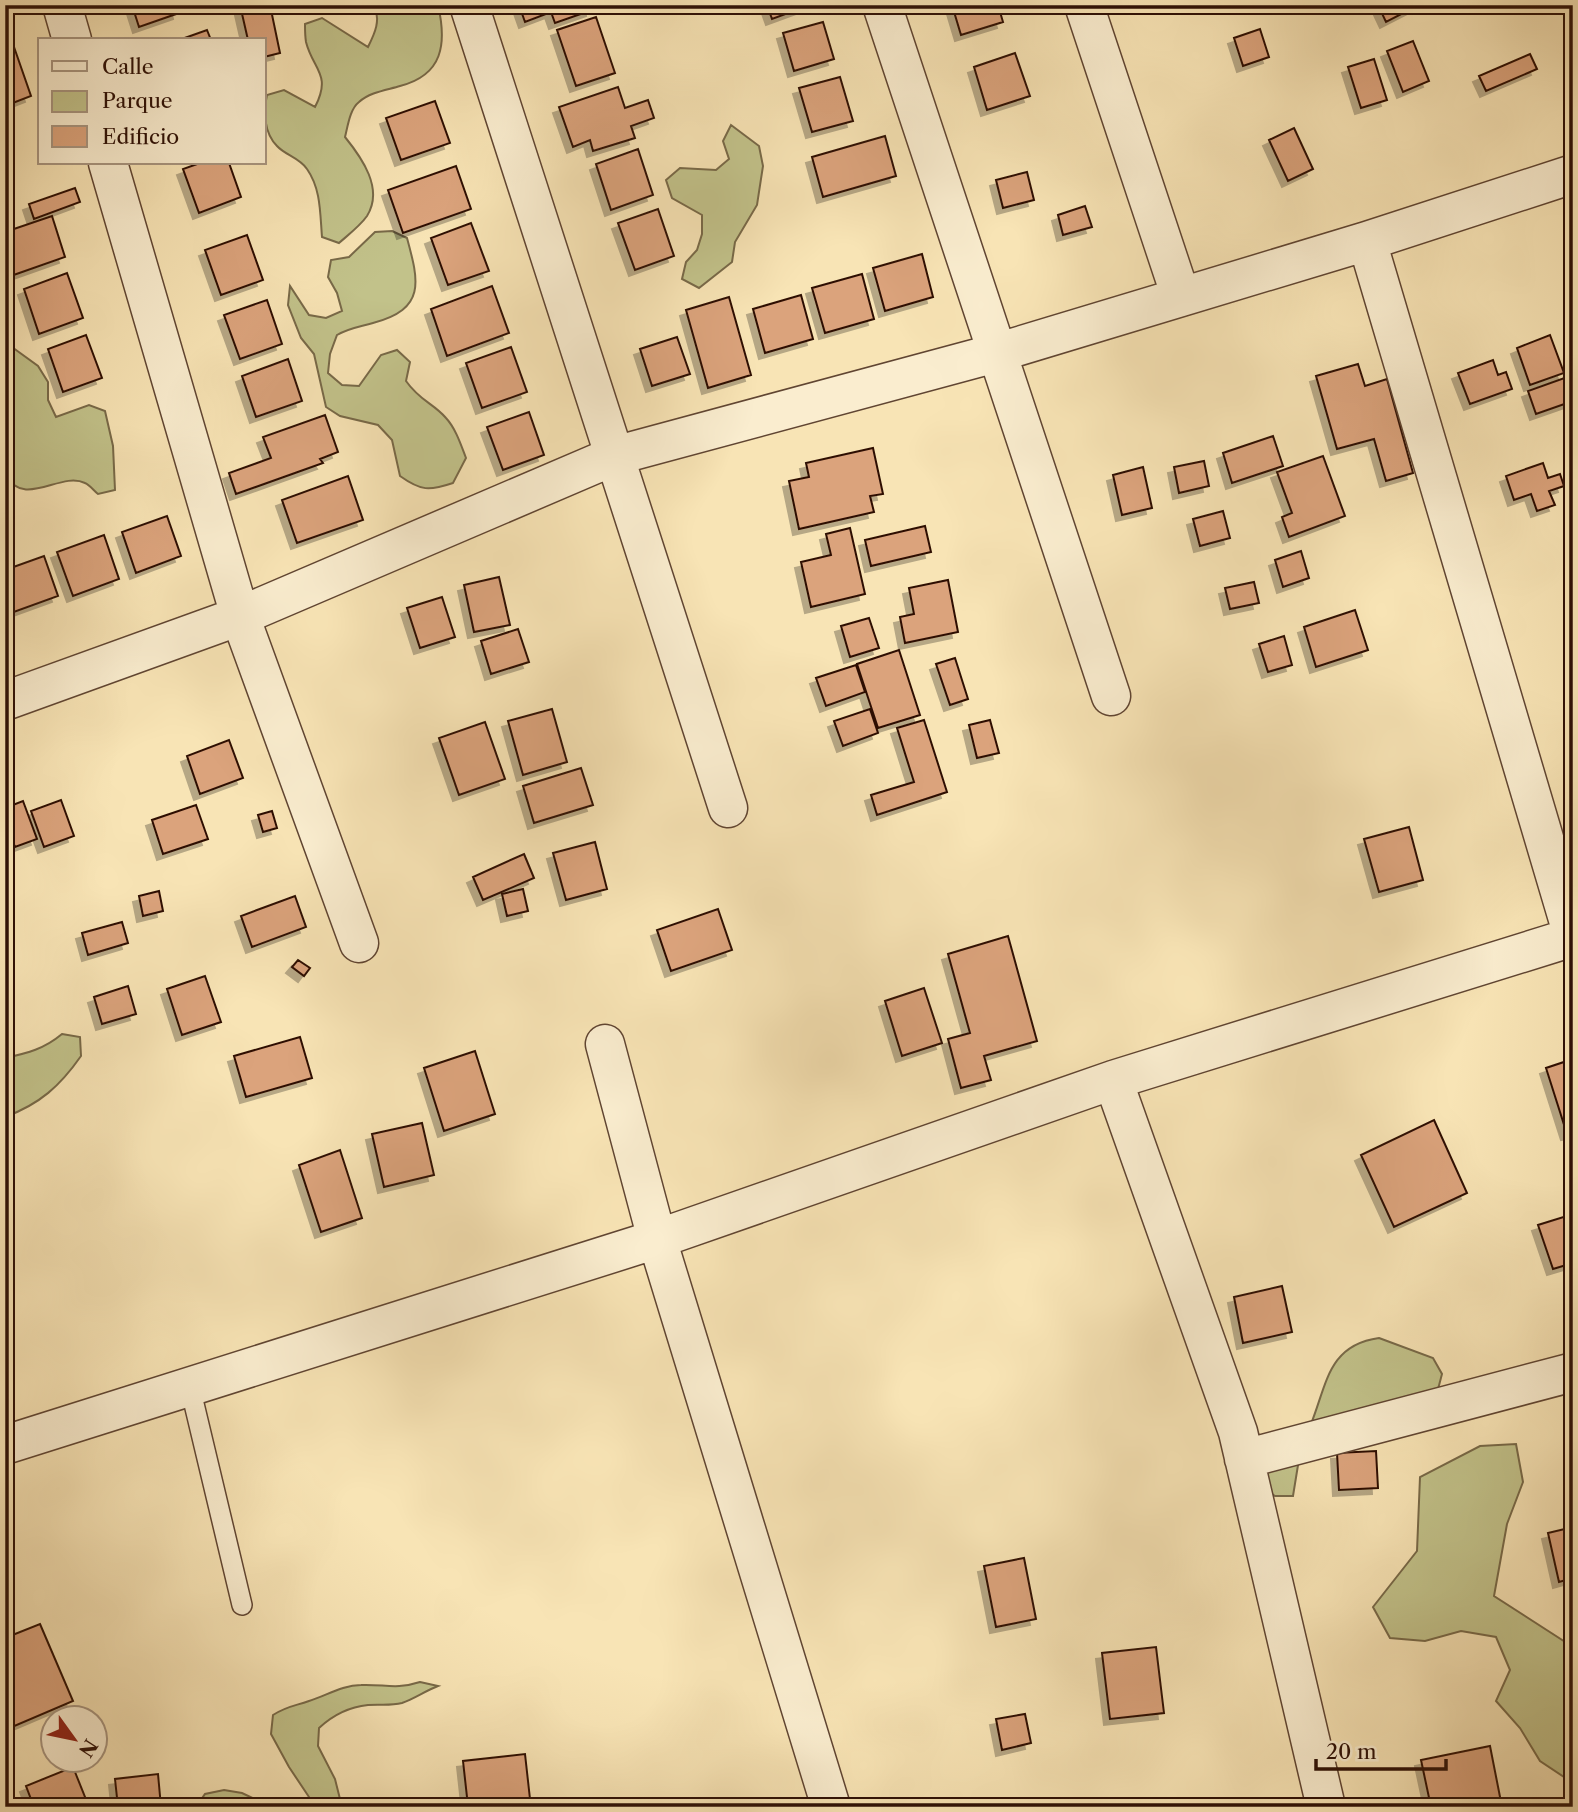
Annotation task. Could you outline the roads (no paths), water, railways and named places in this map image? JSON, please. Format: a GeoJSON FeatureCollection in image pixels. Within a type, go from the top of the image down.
{"type":"FeatureCollection","features":[{"type":"Feature","properties":{"kind":"street"},"geometry":{"type":"LineString","coordinates":[[62,5],[71,38]]}},
{"type":"Feature","properties":{"kind":"street"},"geometry":{"type":"LineString","coordinates":[[469,5],[728,808]]}},
{"type":"Feature","properties":{"kind":"street"},"geometry":{"type":"LineString","coordinates":[[882,5],[1111,696]]}},
{"type":"Feature","properties":{"kind":"street"},"geometry":{"type":"LineString","coordinates":[[1084,5],[1181,297]]}},
{"type":"Feature","properties":{"kind":"street"},"geometry":{"type":"LineString","coordinates":[[108,164],[240,616],[359,943]]}},
{"type":"Feature","properties":{"kind":"street"},"geometry":{"type":"LineString","coordinates":[[5,701],[240,616],[614,456],[996,353],[1367,241],[1573,174]]}},
{"type":"Feature","properties":{"kind":"street"},"geometry":{"type":"LineString","coordinates":[[5,1445],[657,1238],[1113,1080],[1573,937],[1367,241]]}},
{"type":"Feature","properties":{"kind":"street"},"geometry":{"type":"LineString","coordinates":[[605,1044],[657,1238],[831,1807]]}},
{"type":"Feature","properties":{"kind":"street"},"geometry":{"type":"LineString","coordinates":[[1113,1080],[1238,1432],[1326,1807]]}},
{"type":"Feature","properties":{"kind":"street"},"geometry":{"type":"LineString","coordinates":[[1244,1459],[1573,1372]]}},
{"type":"Feature","properties":{"kind":"lane"},"geometry":{"type":"LineString","coordinates":[[190,1387],[242,1605]]}}]}
